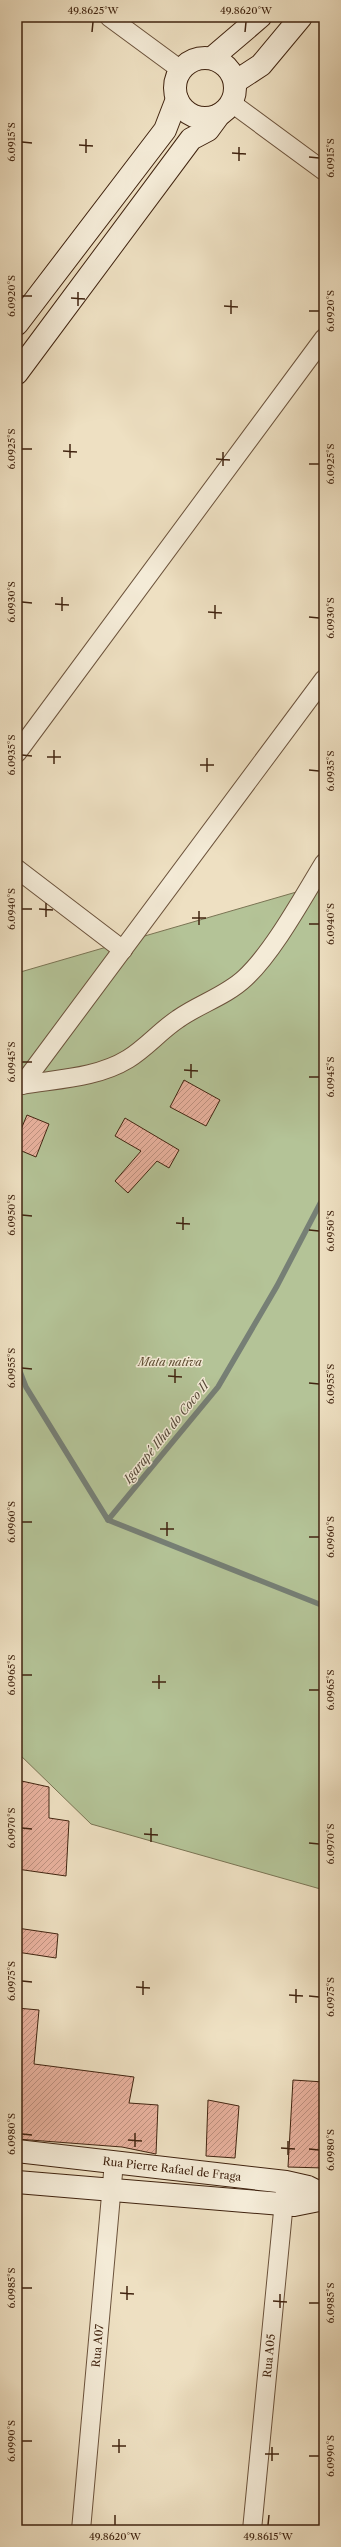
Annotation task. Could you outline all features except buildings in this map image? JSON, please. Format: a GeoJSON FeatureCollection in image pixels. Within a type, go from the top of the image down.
{"type":"FeatureCollection","features":[{"type":"Feature","properties":{"kind":"street"},"geometry":{"type":"LineString","coordinates":[[109,17],[181,70]]}},
{"type":"Feature","properties":{"kind":"street"},"geometry":{"type":"LineString","coordinates":[[212,58],[260,17]]}},
{"type":"Feature","properties":{"kind":"street"},"geometry":{"type":"LineString","coordinates":[[17,373],[191,139],[208,130],[226,110],[236,82],[261,65],[301,17]]}},
{"type":"Feature","properties":{"kind":"street"},"geometry":{"type":"LineString","coordinates":[[17,324],[166,130],[177,99],[176,78],[181,70],[197,59],[212,58],[225,65],[236,82]]}},
{"type":"Feature","properties":{"kind":"street"},"geometry":{"type":"LineString","coordinates":[[177,99],[182,108],[199,118],[226,110],[324,172]]}},
{"type":"Feature","properties":{"kind":"street"},"geometry":{"type":"LineString","coordinates":[[17,753],[324,338]]}},
{"type":"Feature","properties":{"kind":"street"},"geometry":{"type":"LineString","coordinates":[[20,1084],[123,950],[324,679]]}},
{"type":"Feature","properties":{"kind":"street"},"geometry":{"type":"LineString","coordinates":[[20,1084],[95,1073],[116,1066],[129,1058],[177,1019],[230,990],[246,978],[285,926],[324,863]]}},
{"type":"Feature","properties":{"kind":"street"},"geometry":{"type":"LineString","coordinates":[[17,869],[123,950]]}},
{"type":"Feature","properties":{"kind":"street","name":"Rua Pierre Rafael de Fraga"},"geometry":{"type":"LineString","coordinates":[[17,2151],[286,2182],[308,2187],[324,2195]]}},
{"type":"Feature","properties":{"kind":"street","name":"Rua A07"},"geometry":{"type":"LineString","coordinates":[[81,2530],[114,2162]]}},
{"type":"Feature","properties":{"kind":"street","name":"Rua Pierre Rafael de Fraga"},"geometry":{"type":"LineString","coordinates":[[17,2182],[302,2205],[324,2199]]}},
{"type":"Feature","properties":{"kind":"street","name":"Rua A05"},"geometry":{"type":"LineString","coordinates":[[252,2530],[286,2182]]}},
{"type":"Feature","properties":{"kind":"green space","name":"Mata nativa"},"geometry":{"type":"Polygon","coordinates":[[[324,884],[324,1890],[91,1824],[17,1752],[17,973],[324,884]]]}},
{"type":"Feature","properties":{"kind":"waterway","name":"Igarapé Ilha do Coco II"},"geometry":{"type":"LineString","coordinates":[[17,1364],[26,1387],[108,1520],[218,1387],[277,1286],[324,1196]]}},
{"type":"Feature","properties":{"kind":"waterway"},"geometry":{"type":"LineString","coordinates":[[108,1520],[324,1606]]}}]}
